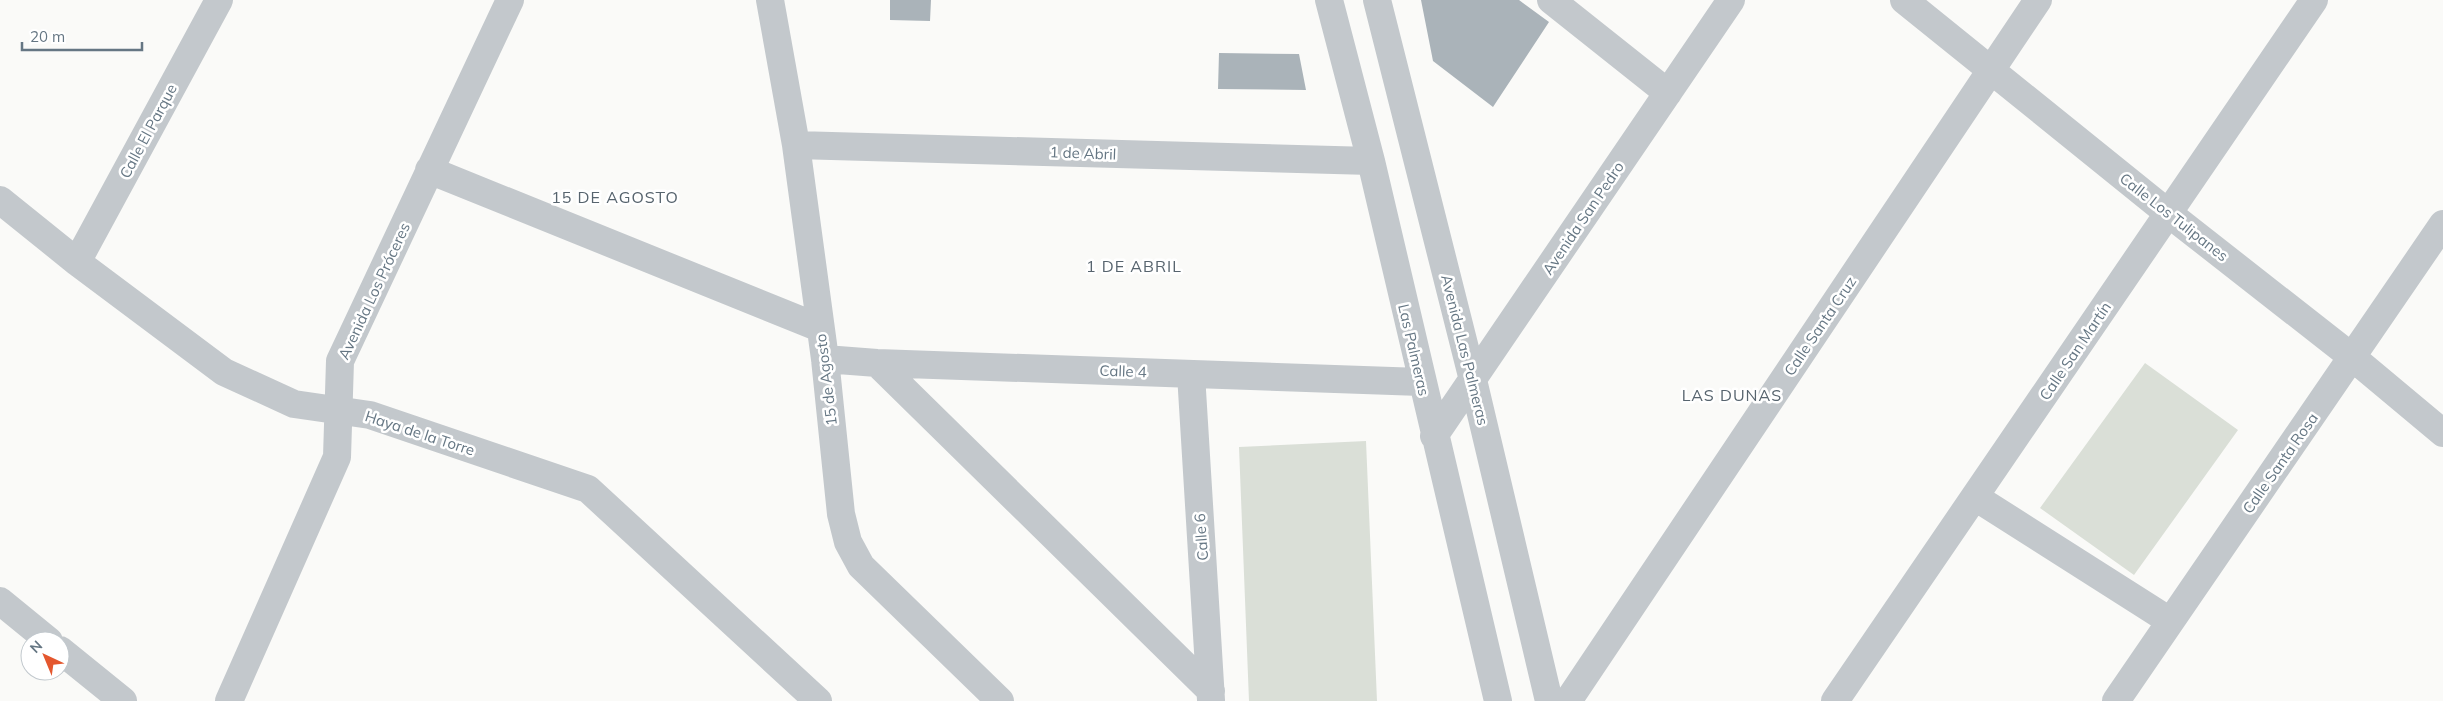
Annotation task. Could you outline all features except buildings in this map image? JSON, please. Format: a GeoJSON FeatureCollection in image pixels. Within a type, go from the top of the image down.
{"type":"FeatureCollection","features":[{"type":"Feature","properties":{"kind":"street","name":"Calle El Parque"},"geometry":{"type":"LineString","coordinates":[[77,262],[219,0]]}},
{"type":"Feature","properties":{"kind":"street","name":"Avenida Los Próceres"},"geometry":{"type":"LineString","coordinates":[[229,701],[337,457],[340,411],[340,361],[510,0]]}},
{"type":"Feature","properties":{"kind":"street","name":"15 de Agosto"},"geometry":{"type":"LineString","coordinates":[[770,0],[796,145],[825,359],[841,514],[848,542],[861,566],[1000,701]]}},
{"type":"Feature","properties":{"kind":"street","name":"Las Palmeras"},"geometry":{"type":"LineString","coordinates":[[1329,0],[1371,162],[1421,382],[1498,701]]}},
{"type":"Feature","properties":{"kind":"street","name":"Avenida Las Palmeras"},"geometry":{"type":"LineString","coordinates":[[1377,0],[1473,380],[1549,701]]}},
{"type":"Feature","properties":{"kind":"street"},"geometry":{"type":"LineString","coordinates":[[1551,0],[1668,93]]}},
{"type":"Feature","properties":{"kind":"street","name":"Avenida San Pedro"},"geometry":{"type":"LineString","coordinates":[[1434,436],[1731,0]]}},
{"type":"Feature","properties":{"kind":"street","name":"Calle Los Tulipanes"},"geometry":{"type":"LineString","coordinates":[[1904,0],[2168,213],[2352,357],[2443,433]]}},
{"type":"Feature","properties":{"kind":"street","name":"Calle Santa Cruz"},"geometry":{"type":"LineString","coordinates":[[1568,701],[2038,0]]}},
{"type":"Feature","properties":{"kind":"street","name":"Calle San Martín"},"geometry":{"type":"LineString","coordinates":[[1835,701],[2314,0]]}},
{"type":"Feature","properties":{"kind":"street","name":"1 de Abril"},"geometry":{"type":"LineString","coordinates":[[796,145],[1371,162]]}},
{"type":"Feature","properties":{"kind":"street"},"geometry":{"type":"LineString","coordinates":[[430,170],[820,328]]}},
{"type":"Feature","properties":{"kind":"street","name":"Haya de la Torre"},"geometry":{"type":"LineString","coordinates":[[0,200],[77,262],[224,372],[294,404],[370,415],[588,489],[818,701]]}},
{"type":"Feature","properties":{"kind":"street","name":"Calle Santa Rosa"},"geometry":{"type":"LineString","coordinates":[[2116,701],[2443,224]]}},
{"type":"Feature","properties":{"kind":"street","name":"Calle 4"},"geometry":{"type":"LineString","coordinates":[[825,359],[877,363],[1421,382]]}},
{"type":"Feature","properties":{"kind":"street"},"geometry":{"type":"LineString","coordinates":[[877,363],[1211,696]]}},
{"type":"Feature","properties":{"kind":"street","name":"Calle 6"},"geometry":{"type":"LineString","coordinates":[[1191,374],[1211,696]]}},
{"type":"Feature","properties":{"kind":"street"},"geometry":{"type":"LineString","coordinates":[[1975,497],[2170,622]]}},
{"type":"Feature","properties":{"kind":"street"},"geometry":{"type":"LineString","coordinates":[[0,601],[37,631]]}},
{"type":"Feature","properties":{"kind":"street"},"geometry":{"type":"LineString","coordinates":[[70,658],[123,701]]}},
{"type":"Feature","properties":{"kind":"shaded area"},"geometry":{"type":"Polygon","coordinates":[[[2145,363],[2238,430],[2134,575],[2040,508],[2145,363]]]}},
{"type":"Feature","properties":{"kind":"shaded area"},"geometry":{"type":"Polygon","coordinates":[[[1366,441],[1377,701],[1249,701],[1239,447],[1366,441]]]}},
{"type":"Feature","properties":{"kind":"district","name":"15 DE AGOSTO"},"geometry":{"type":"Point","coordinates":[615,197]}},
{"type":"Feature","properties":{"kind":"district","name":"1 DE ABRIL"},"geometry":{"type":"Point","coordinates":[1134,266]}},
{"type":"Feature","properties":{"kind":"district","name":"LAS DUNAS"},"geometry":{"type":"Point","coordinates":[1732,395]}}]}
